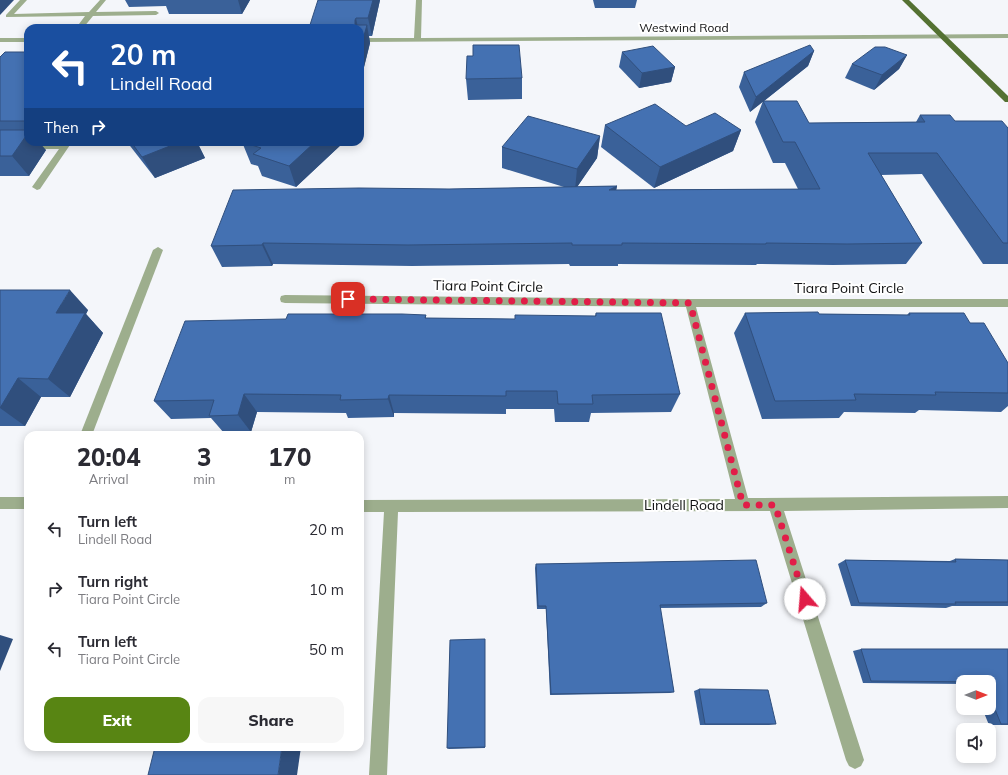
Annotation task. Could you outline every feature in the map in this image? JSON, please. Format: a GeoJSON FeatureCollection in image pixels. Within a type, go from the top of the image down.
{"type":"FeatureCollection","features":[{"type":"Feature","properties":{"kind":"main road"},"geometry":{"type":"LineString","coordinates":[[905,0],[1008,100]]}},
{"type":"Feature","properties":{"kind":"street"},"geometry":{"type":"LineString","coordinates":[[24,0],[8,16],[156,13]]}},
{"type":"Feature","properties":{"kind":"street"},"geometry":{"type":"LineString","coordinates":[[83,24],[103,0]]}},
{"type":"Feature","properties":{"kind":"street"},"geometry":{"type":"LineString","coordinates":[[417,40],[419,0]]}},
{"type":"Feature","properties":{"kind":"street","name":"Westwind Road"},"geometry":{"type":"LineString","coordinates":[[364,40],[1008,36]]}},
{"type":"Feature","properties":{"kind":"street"},"geometry":{"type":"LineString","coordinates":[[0,40],[24,40]]}},
{"type":"Feature","properties":{"kind":"street"},"geometry":{"type":"LineString","coordinates":[[0,146],[24,145]]}},
{"type":"Feature","properties":{"kind":"street"},"geometry":{"type":"LineString","coordinates":[[37,187],[66,146]]}},
{"type":"Feature","properties":{"kind":"street"},"geometry":{"type":"LineString","coordinates":[[88,431],[158,250]]}},
{"type":"Feature","properties":{"kind":"street","name":"Tiara Point Circle"},"geometry":{"type":"LineString","coordinates":[[285,298],[690,303],[1008,303]]}},
{"type":"Feature","properties":{"kind":"street"},"geometry":{"type":"LineString","coordinates":[[690,303],[743,505]]}},
{"type":"Feature","properties":{"kind":"street","name":"Lindell Road"},"geometry":{"type":"LineString","coordinates":[[364,506],[775,505],[1008,502]]}},
{"type":"Feature","properties":{"kind":"street"},"geometry":{"type":"LineString","coordinates":[[0,503],[24,503]]}},
{"type":"Feature","properties":{"kind":"street"},"geometry":{"type":"LineString","coordinates":[[378,775],[391,505]]}},
{"type":"Feature","properties":{"kind":"street"},"geometry":{"type":"LineString","coordinates":[[775,505],[855,760]]}},
{"type":"Feature","properties":{"kind":"building"},"geometry":{"type":"Polygon","coordinates":[[[318,0],[373,0],[368,18],[356,18],[355,24],[310,24],[318,0]]]}},
{"type":"Feature","properties":{"kind":"building"},"geometry":{"type":"Polygon","coordinates":[[[364,25],[367,25],[364,36],[364,25]]]}},
{"type":"Feature","properties":{"kind":"building"},"geometry":{"type":"Polygon","coordinates":[[[473,45],[519,45],[522,78],[466,79],[467,56],[473,56],[473,45]]]}},
{"type":"Feature","properties":{"kind":"building"},"geometry":{"type":"Polygon","coordinates":[[[810,45],[814,51],[756,97],[744,72],[810,45]]]}},
{"type":"Feature","properties":{"kind":"building"},"geometry":{"type":"Polygon","coordinates":[[[653,46],[675,67],[642,73],[622,52],[653,46]]]}},
{"type":"Feature","properties":{"kind":"building"},"geometry":{"type":"Polygon","coordinates":[[[875,47],[885,47],[907,55],[882,75],[852,64],[875,47]]]}},
{"type":"Feature","properties":{"kind":"building"},"geometry":{"type":"Polygon","coordinates":[[[5,52],[24,52],[24,121],[0,121],[0,57],[5,52]]]}},
{"type":"Feature","properties":{"kind":"building"},"geometry":{"type":"Polygon","coordinates":[[[763,101],[797,101],[809,123],[925,122],[920,115],[950,115],[955,121],[1002,121],[1008,128],[1008,243],[1003,243],[937,153],[868,153],[922,243],[622,243],[622,245],[572,245],[572,243],[408,245],[263,243],[262,245],[211,246],[233,190],[359,188],[449,189],[617,186],[609,190],[820,189],[795,142],[783,142],[763,101]]]}},
{"type":"Feature","properties":{"kind":"building"},"geometry":{"type":"Polygon","coordinates":[[[655,104],[686,126],[715,113],[741,130],[660,167],[605,125],[655,104]]]}},
{"type":"Feature","properties":{"kind":"building"},"geometry":{"type":"Polygon","coordinates":[[[528,116],[600,136],[577,169],[502,147],[528,116]]]}},
{"type":"Feature","properties":{"kind":"building"},"geometry":{"type":"Polygon","coordinates":[[[0,130],[24,130],[24,139],[12,156],[0,156],[0,130]]]}},
{"type":"Feature","properties":{"kind":"building"},"geometry":{"type":"Polygon","coordinates":[[[134,146],[170,146],[142,157],[134,146]]]}},
{"type":"Feature","properties":{"kind":"building"},"geometry":{"type":"Polygon","coordinates":[[[255,146],[311,146],[289,166],[253,154],[261,148],[255,146]]]}},
{"type":"Feature","properties":{"kind":"building"},"geometry":{"type":"Polygon","coordinates":[[[0,290],[70,290],[56,313],[85,313],[48,379],[18,378],[0,408],[0,290]]]}},
{"type":"Feature","properties":{"kind":"building"},"geometry":{"type":"Polygon","coordinates":[[[818,312],[819,314],[910,315],[909,313],[964,313],[970,323],[984,323],[1008,363],[1008,393],[935,392],[936,395],[854,394],[856,400],[775,401],[745,313],[818,312]]]}},
{"type":"Feature","properties":{"kind":"building"},"geometry":{"type":"Polygon","coordinates":[[[596,313],[661,313],[680,394],[592,395],[593,404],[558,404],[557,391],[506,391],[506,396],[389,395],[388,399],[340,400],[341,395],[244,394],[238,415],[209,416],[214,400],[154,401],[185,321],[286,319],[288,314],[402,314],[426,315],[425,318],[515,319],[515,315],[596,316],[596,313]]]}},
{"type":"Feature","properties":{"kind":"building"},"geometry":{"type":"Polygon","coordinates":[[[955,559],[1008,560],[1008,602],[955,602],[956,604],[859,603],[845,560],[956,562],[955,559]]]}},
{"type":"Feature","properties":{"kind":"building"},"geometry":{"type":"Polygon","coordinates":[[[756,560],[767,603],[660,605],[674,692],[551,694],[546,606],[538,606],[536,564],[756,560]]]}},
{"type":"Feature","properties":{"kind":"building"},"geometry":{"type":"Polygon","coordinates":[[[485,639],[485,747],[447,748],[450,640],[485,639]]]}},
{"type":"Feature","properties":{"kind":"building"},"geometry":{"type":"Polygon","coordinates":[[[861,649],[1008,649],[1008,724],[1001,724],[996,712],[996,675],[956,675],[956,682],[871,681],[861,649]]]}},
{"type":"Feature","properties":{"kind":"building"},"geometry":{"type":"Polygon","coordinates":[[[699,689],[768,690],[776,724],[705,724],[699,689]]]}},
{"type":"Feature","properties":{"kind":"building"},"geometry":{"type":"Polygon","coordinates":[[[154,751],[281,751],[278,775],[148,775],[154,751]]]}},
{"type":"Feature","properties":{"kind":"route"},"geometry":{"type":"LineString","coordinates":[[348,299],[690,303],[743,505],[775,505],[805,599]]}}]}
